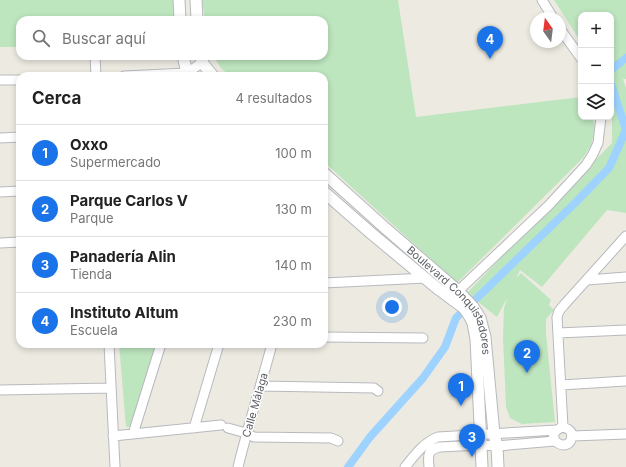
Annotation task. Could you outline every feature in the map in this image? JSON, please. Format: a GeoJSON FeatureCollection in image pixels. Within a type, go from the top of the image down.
{"type":"FeatureCollection","features":[{"type":"Feature","properties":{"kind":"street"},"geometry":{"type":"LineString","coordinates":[[179,0],[180,16]]}},
{"type":"Feature","properties":{"kind":"street"},"geometry":{"type":"LineString","coordinates":[[196,0],[197,16]]}},
{"type":"Feature","properties":{"kind":"street"},"geometry":{"type":"LineString","coordinates":[[542,0],[549,12]]}},
{"type":"Feature","properties":{"kind":"street"},"geometry":{"type":"LineString","coordinates":[[566,37],[578,54]]}},
{"type":"Feature","properties":{"kind":"street"},"geometry":{"type":"LineString","coordinates":[[95,60],[96,72]]}},
{"type":"Feature","properties":{"kind":"street"},"geometry":{"type":"LineString","coordinates":[[184,60],[187,72]]}},
{"type":"Feature","properties":{"kind":"street"},"geometry":{"type":"LineString","coordinates":[[191,72],[201,60]]}},
{"type":"Feature","properties":{"kind":"street"},"geometry":{"type":"LineString","coordinates":[[203,60],[209,72]]}},
{"type":"Feature","properties":{"kind":"street"},"geometry":{"type":"LineString","coordinates":[[0,80],[16,80]]}},
{"type":"Feature","properties":{"kind":"street"},"geometry":{"type":"LineString","coordinates":[[458,291],[549,205],[586,164],[598,143],[601,120]]}},
{"type":"Feature","properties":{"kind":"street"},"geometry":{"type":"LineString","coordinates":[[0,138],[16,137]]}},
{"type":"Feature","properties":{"kind":"street","name":"Boulevard Conquistadores"},"geometry":{"type":"LineString","coordinates":[[328,177],[458,291],[473,307],[480,318],[485,337],[498,467]]}},
{"type":"Feature","properties":{"kind":"street"},"geometry":{"type":"LineString","coordinates":[[0,192],[16,191]]}},
{"type":"Feature","properties":{"kind":"street","name":"Boulevard Conquistadores"},"geometry":{"type":"LineString","coordinates":[[328,196],[437,288],[464,308],[474,323],[482,467]]}},
{"type":"Feature","properties":{"kind":"street"},"geometry":{"type":"LineString","coordinates":[[560,429],[561,385],[557,317],[559,311],[626,236]]}},
{"type":"Feature","properties":{"kind":"street"},"geometry":{"type":"LineString","coordinates":[[0,244],[16,242]]}},
{"type":"Feature","properties":{"kind":"street"},"geometry":{"type":"LineString","coordinates":[[587,280],[626,277]]}},
{"type":"Feature","properties":{"kind":"street"},"geometry":{"type":"LineString","coordinates":[[328,283],[426,278]]}},
{"type":"Feature","properties":{"kind":"street"},"geometry":{"type":"LineString","coordinates":[[558,333],[626,330]]}},
{"type":"Feature","properties":{"kind":"street"},"geometry":{"type":"LineString","coordinates":[[328,337],[424,338]]}},
{"type":"Feature","properties":{"kind":"street"},"geometry":{"type":"LineString","coordinates":[[109,348],[115,467]]}},
{"type":"Feature","properties":{"kind":"street"},"geometry":{"type":"LineString","coordinates":[[133,434],[160,348]]}},
{"type":"Feature","properties":{"kind":"street"},"geometry":{"type":"LineString","coordinates":[[194,428],[218,348]]}},
{"type":"Feature","properties":{"kind":"street","name":"Calle Málaga"},"geometry":{"type":"LineString","coordinates":[[238,467],[246,433],[271,348]]}},
{"type":"Feature","properties":{"kind":"street"},"geometry":{"type":"LineString","coordinates":[[561,385],[626,381]]}},
{"type":"Feature","properties":{"kind":"street"},"geometry":{"type":"LineString","coordinates":[[261,386],[374,388],[378,391]]}},
{"type":"Feature","properties":{"kind":"street"},"geometry":{"type":"LineString","coordinates":[[0,390],[111,388]]}},
{"type":"Feature","properties":{"kind":"street"},"geometry":{"type":"LineString","coordinates":[[113,436],[194,428],[225,427],[254,437],[331,438],[338,440]]}},
{"type":"Feature","properties":{"kind":"street"},"geometry":{"type":"LineString","coordinates":[[481,440],[494,434],[560,429],[569,430],[572,436],[571,441],[566,445],[560,445],[555,441],[555,432],[560,429]]}},
{"type":"Feature","properties":{"kind":"street"},"geometry":{"type":"LineString","coordinates":[[572,436],[626,434]]}},
{"type":"Feature","properties":{"kind":"street"},"geometry":{"type":"LineString","coordinates":[[405,467],[428,448],[432,440],[438,437],[481,440],[497,446],[555,441]]}},
{"type":"Feature","properties":{"kind":"street"},"geometry":{"type":"LineString","coordinates":[[428,448],[429,467]]}},
{"type":"Feature","properties":{"kind":"green space"},"geometry":{"type":"Polygon","coordinates":[[[0,0],[173,0],[174,16],[16,16],[16,47],[0,47],[0,0]]]}},
{"type":"Feature","properties":{"kind":"green space"},"geometry":{"type":"Polygon","coordinates":[[[202,0],[398,0],[416,117],[578,97],[578,120],[593,120],[595,130],[591,145],[583,158],[457,283],[328,166],[328,72],[226,72],[216,60],[328,60],[328,16],[204,16],[202,0]]]}},
{"type":"Feature","properties":{"kind":"green space"},"geometry":{"type":"Polygon","coordinates":[[[554,0],[626,0],[626,79],[623,79],[626,88],[626,213],[607,210],[542,287],[520,270],[516,278],[521,273],[551,300],[549,305],[554,310],[546,319],[546,334],[555,422],[522,424],[510,418],[506,407],[503,338],[504,308],[507,298],[497,317],[467,293],[612,143],[612,120],[614,120],[614,12],[578,12],[578,37],[566,19],[566,12],[562,12],[554,0]]]}},
{"type":"Feature","properties":{"kind":"green space"},"geometry":{"type":"Polygon","coordinates":[[[119,348],[156,348],[132,426],[126,427],[119,348]]]}},
{"type":"Feature","properties":{"kind":"waterway"},"geometry":{"type":"LineString","coordinates":[[614,68],[626,58]]}},
{"type":"Feature","properties":{"kind":"waterway"},"geometry":{"type":"LineString","coordinates":[[474,301],[609,168],[626,130],[614,93]]}},
{"type":"Feature","properties":{"kind":"waterway"},"geometry":{"type":"LineString","coordinates":[[348,467],[370,437],[423,378],[445,347],[456,318],[461,313]]}},
{"type":"Feature","properties":{"kind":"place","name":"Instituto Altum"},"geometry":{"type":"Point","coordinates":[490,59]}},
{"type":"Feature","properties":{"kind":"place","name":"Parque Carlos V"},"geometry":{"type":"Point","coordinates":[527,373]}},
{"type":"Feature","properties":{"kind":"place","name":"Oxxo"},"geometry":{"type":"Point","coordinates":[461,406]}},
{"type":"Feature","properties":{"kind":"place","name":"Panadería Alin"},"geometry":{"type":"Point","coordinates":[472,457]}}]}
